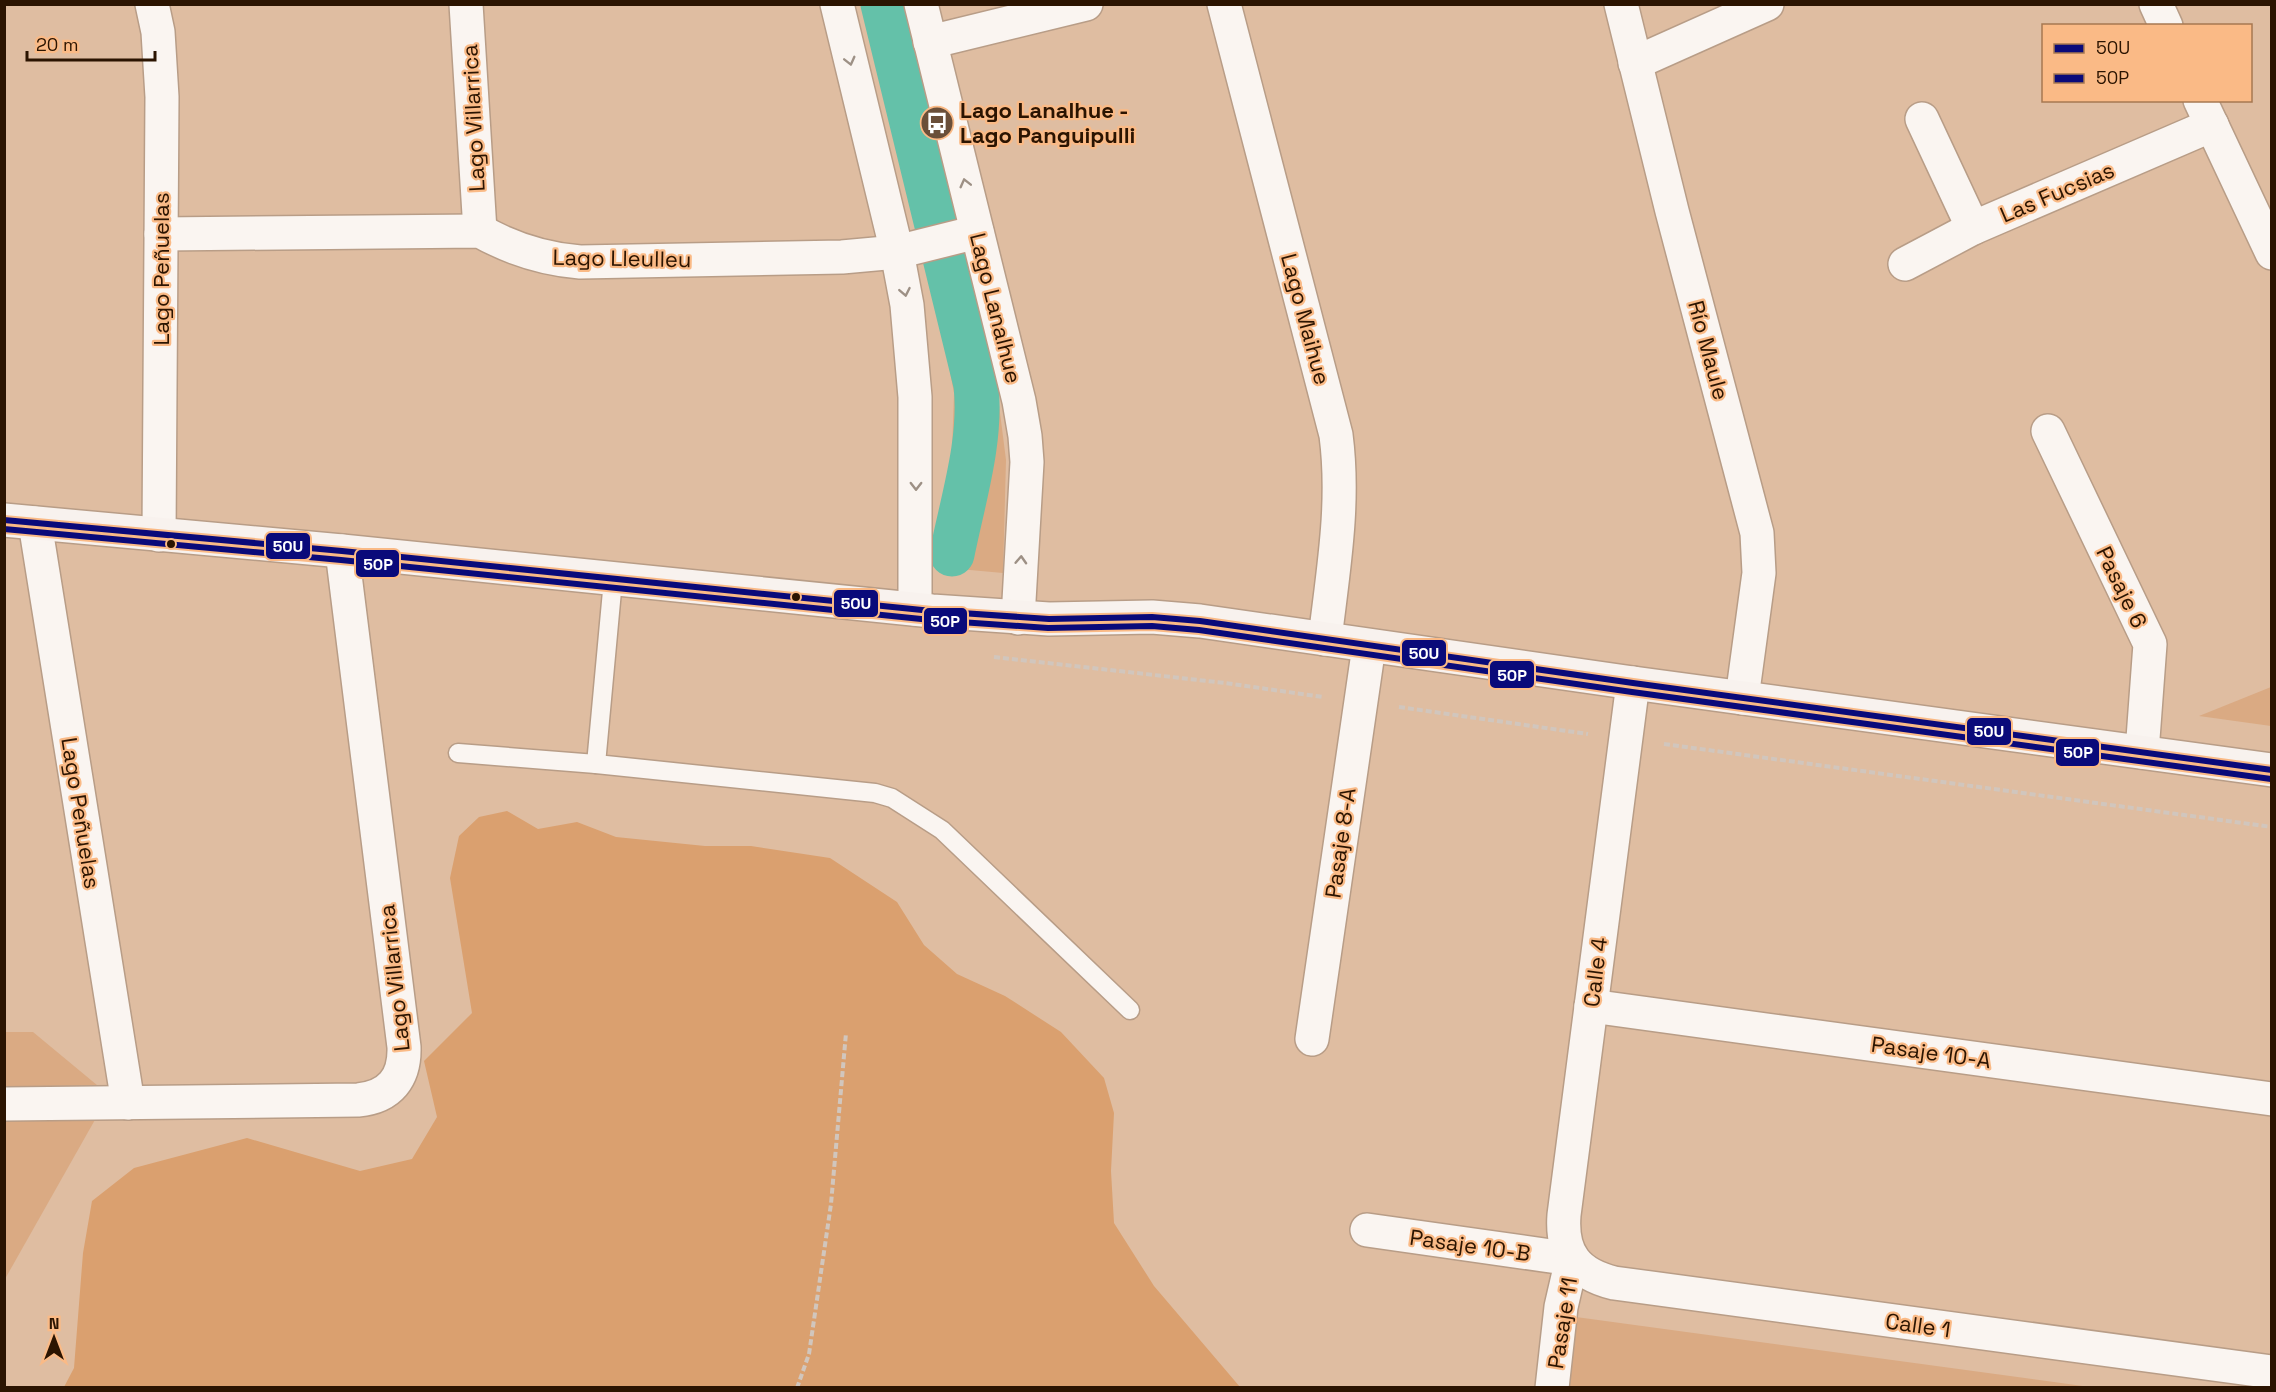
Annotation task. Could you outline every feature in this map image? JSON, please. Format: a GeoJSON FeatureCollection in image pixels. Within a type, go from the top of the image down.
{"type":"FeatureCollection","features":[{"type":"Feature","properties":{"kind":"street","name":"Lago Peñuelas"},"geometry":{"type":"LineString","coordinates":[[152,4],[158,32],[162,77],[159,534]]}},
{"type":"Feature","properties":{"kind":"street","name":"Lago Villarrica"},"geometry":{"type":"LineString","coordinates":[[466,4],[480,231]]}},
{"type":"Feature","properties":{"kind":"street"},"geometry":{"type":"LineString","coordinates":[[837,4],[897,252],[907,305],[915,397],[915,609]]}},
{"type":"Feature","properties":{"kind":"street","name":"Lago Lanalhue"},"geometry":{"type":"LineString","coordinates":[[921,4],[1019,401],[1025,436],[1027,462],[1018,618]]}},
{"type":"Feature","properties":{"kind":"street"},"geometry":{"type":"LineString","coordinates":[[930,42],[1086,4]]}},
{"type":"Feature","properties":{"kind":"street","name":"Lago Maihue"},"geometry":{"type":"LineString","coordinates":[[1224,4],[1336,435],[1340,467],[1340,520],[1325,639]]}},
{"type":"Feature","properties":{"kind":"street","name":"Río Maule"},"geometry":{"type":"LineString","coordinates":[[1621,4],[1757,533],[1760,573],[1742,698]]}},
{"type":"Feature","properties":{"kind":"street"},"geometry":{"type":"LineString","coordinates":[[1635,63],[1767,4]]}},
{"type":"Feature","properties":{"kind":"street"},"geometry":{"type":"LineString","coordinates":[[2156,4],[2165,24]]}},
{"type":"Feature","properties":{"kind":"street"},"geometry":{"type":"LineString","coordinates":[[2206,113],[2271,253]]}},
{"type":"Feature","properties":{"kind":"street","name":"Las Fucsias"},"geometry":{"type":"LineString","coordinates":[[1905,264],[2206,113]]}},
{"type":"Feature","properties":{"kind":"street"},"geometry":{"type":"LineString","coordinates":[[1922,119],[1973,228]]}},
{"type":"Feature","properties":{"kind":"street","name":"Lago Lleulleu"},"geometry":{"type":"LineString","coordinates":[[161,234],[480,231],[530,254],[555,260],[580,262],[842,256],[897,252],[977,232]]}},
{"type":"Feature","properties":{"kind":"street","name":"Pasaje 6"},"geometry":{"type":"LineString","coordinates":[[2048,431],[2150,644],[2142,752]]}},
{"type":"Feature","properties":{"kind":"street","name":"Lago Peñuelas"},"geometry":{"type":"LineString","coordinates":[[20,522],[128,1103]]}},
{"type":"Feature","properties":{"kind":"street"},"geometry":{"type":"LineString","coordinates":[[20,522],[342,551],[613,580],[1018,618],[1152,617],[1200,621],[2271,770]]}},
{"type":"Feature","properties":{"kind":"street","name":"Lago Villarrica"},"geometry":{"type":"LineString","coordinates":[[4,1104],[364,1100],[382,1094],[393,1085],[404,1060],[404,1047],[342,551]]}},
{"type":"Feature","properties":{"kind":"street","name":"Pasaje 8-A"},"geometry":{"type":"LineString","coordinates":[[1312,1040],[1369,646]]}},
{"type":"Feature","properties":{"kind":"street","name":"Calle 4"},"geometry":{"type":"LineString","coordinates":[[1572,1259],[1565,1245],[1563,1230],[1633,683]]}},
{"type":"Feature","properties":{"kind":"street","name":"Pasaje 10-A"},"geometry":{"type":"LineString","coordinates":[[1590,1006],[2271,1099]]}},
{"type":"Feature","properties":{"kind":"street","name":"Pasaje 10-B"},"geometry":{"type":"LineString","coordinates":[[1367,1230],[1572,1259]]}},
{"type":"Feature","properties":{"kind":"street","name":"Calle 1"},"geometry":{"type":"LineString","coordinates":[[1572,1259],[1584,1271],[1614,1284],[2271,1372]]}},
{"type":"Feature","properties":{"kind":"street","name":"Pasaje 11"},"geometry":{"type":"LineString","coordinates":[[1552,1388],[1562,1307],[1572,1259]]}},
{"type":"Feature","properties":{"kind":"lane"},"geometry":{"type":"LineString","coordinates":[[596,764],[613,580]]}},
{"type":"Feature","properties":{"kind":"lane"},"geometry":{"type":"LineString","coordinates":[[458,753],[596,764],[875,793],[892,798],[942,830],[1130,1010]]}},
{"type":"Feature","properties":{"kind":"path"},"geometry":{"type":"LineString","coordinates":[[797,1388],[809,1354],[831,1204],[846,1033]]}},
{"type":"Feature","properties":{"kind":"shaded area"},"geometry":{"type":"Polygon","coordinates":[[[866,5],[898,5],[998,397],[1006,460],[1003,573],[948,568],[954,393],[916,191],[866,5]]]}},
{"type":"Feature","properties":{"kind":"shaded area"},"geometry":{"type":"Polygon","coordinates":[[[2271,687],[2271,726],[2199,716],[2271,687]]]}},
{"type":"Feature","properties":{"kind":"shaded area"},"geometry":{"type":"Polygon","coordinates":[[[507,811],[538,829],[577,822],[616,837],[705,846],[751,846],[830,858],[897,902],[924,945],[957,974],[1005,996],[1061,1032],[1104,1078],[1114,1113],[1111,1171],[1114,1223],[1154,1286],[1240,1387],[64,1387],[74,1368],[83,1253],[92,1201],[134,1168],[247,1138],[360,1171],[412,1159],[437,1117],[424,1061],[472,1013],[450,878],[459,836],[479,817],[507,811]]]}},
{"type":"Feature","properties":{"kind":"shaded area"},"geometry":{"type":"Polygon","coordinates":[[[5,1032],[33,1032],[109,1095],[5,1279],[5,1032]]]}},
{"type":"Feature","properties":{"kind":"shaded area"},"geometry":{"type":"Polygon","coordinates":[[[1576,1317],[2090,1387],[1568,1388],[1576,1317]]]}},
{"type":"Feature","properties":{"kind":"waterway"},"geometry":{"type":"LineString","coordinates":[[883,4],[976,385],[974,449],[952,554]]}},
{"type":"Feature","properties":{"kind":"transit line","name":"50U"},"geometry":{"type":"LineString","coordinates":[[4,520],[342,551],[932,611],[1049,619],[1152,617],[1200,621],[2272,770]]}},
{"type":"Feature","properties":{"kind":"transit line","name":"50P"},"geometry":{"type":"LineString","coordinates":[[4,529],[341,560],[931,620],[1048,628],[1152,626],[1199,630],[2271,779]]}},
{"type":"Feature","properties":{"kind":"place","name":"Lago Lanalhue - Lago Panguipulli"},"geometry":{"type":"Point","coordinates":[937,123]}}]}
